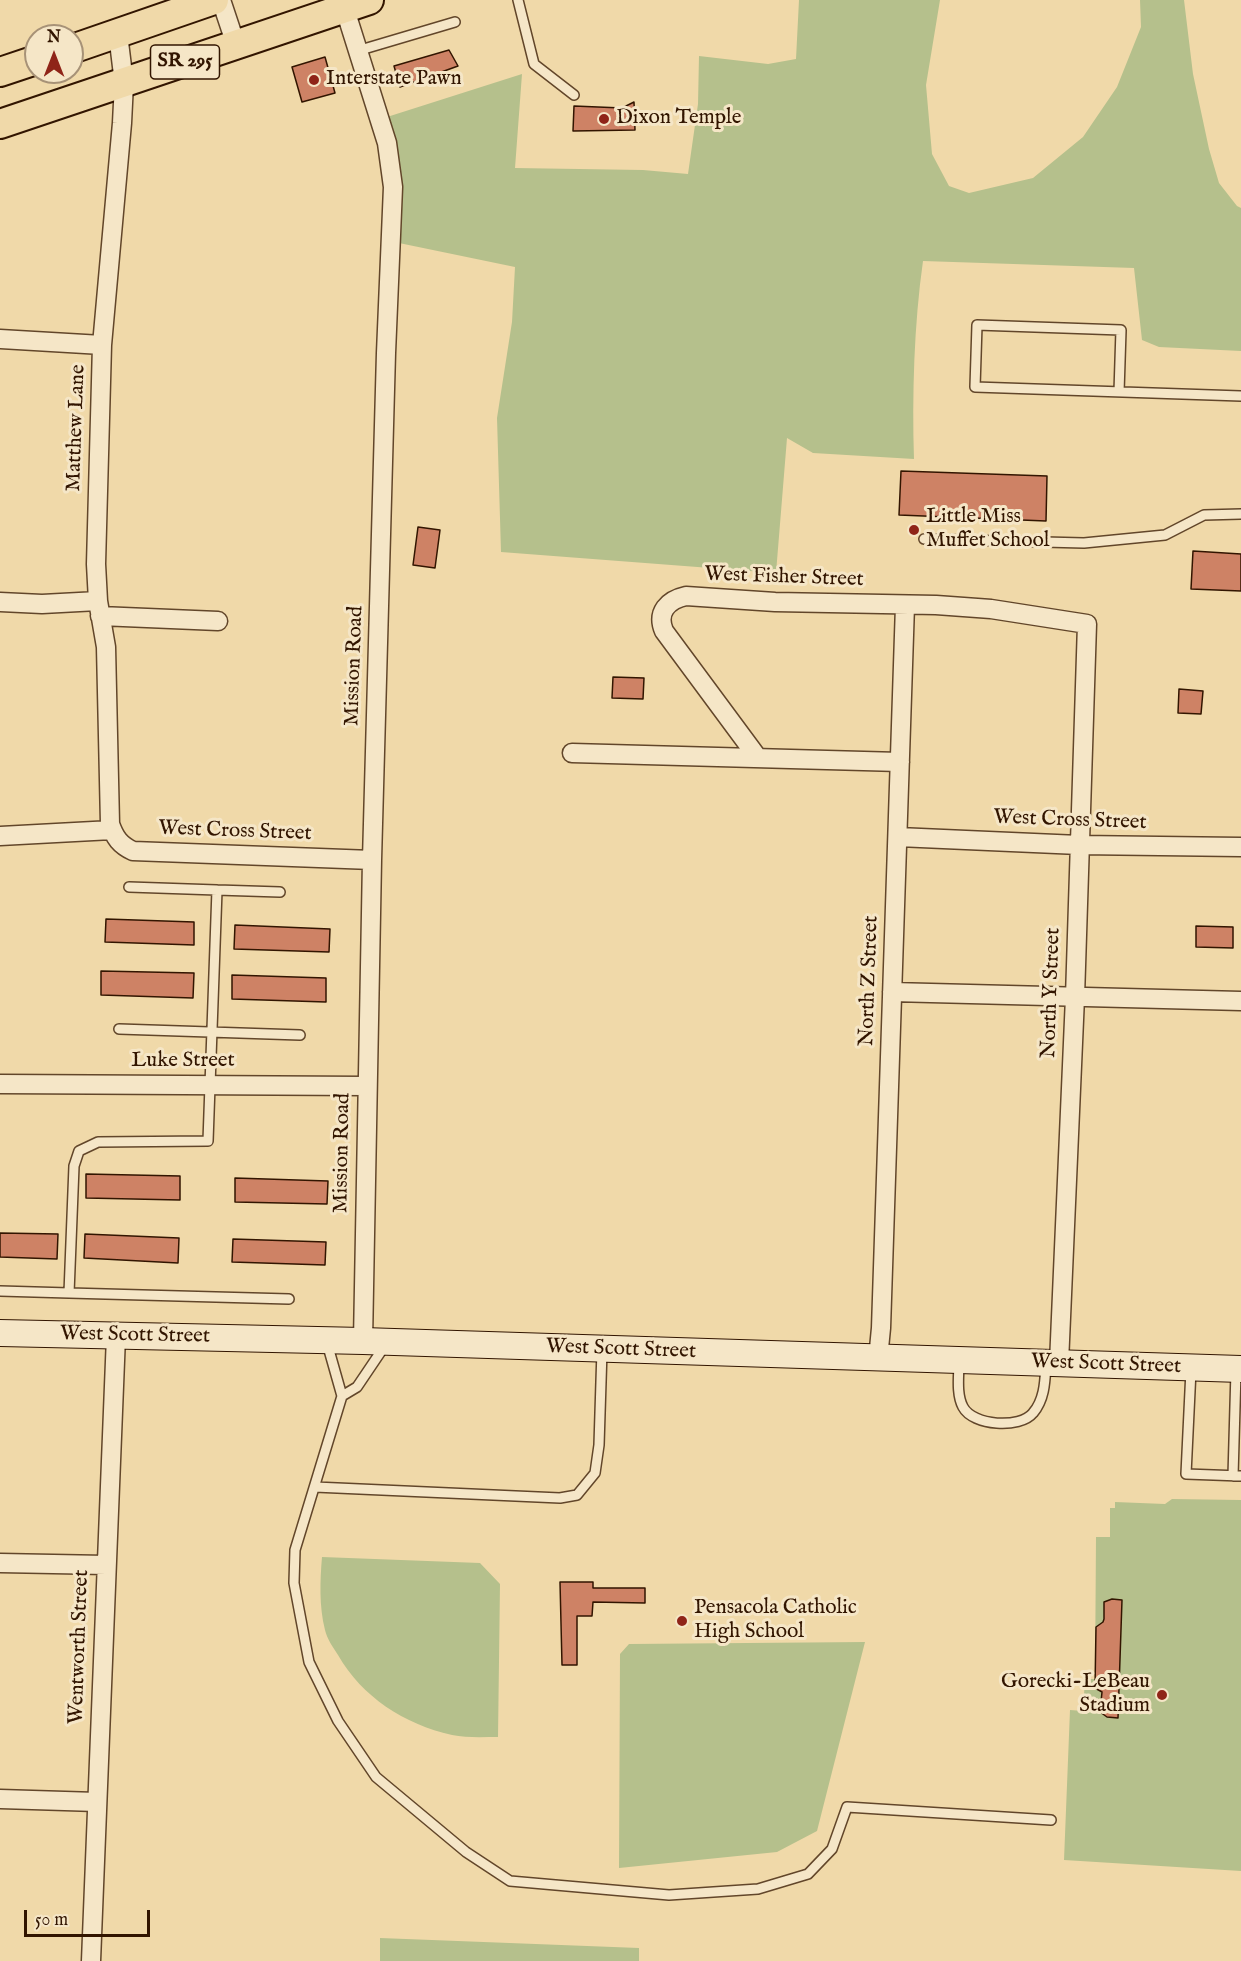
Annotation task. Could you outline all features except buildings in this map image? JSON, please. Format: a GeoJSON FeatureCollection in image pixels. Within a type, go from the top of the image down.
{"type":"FeatureCollection","features":[{"type":"Feature","properties":{"kind":"main road","name":"SR 295"},"geometry":{"type":"LineString","coordinates":[[84,45],[214,0]]}},
{"type":"Feature","properties":{"kind":"main road","name":"SR 295"},"geometry":{"type":"LineString","coordinates":[[0,124],[236,45],[352,3]]}},
{"type":"Feature","properties":{"kind":"main road"},"geometry":{"type":"LineString","coordinates":[[0,72],[24,64]]}},
{"type":"Feature","properties":{"kind":"street"},"geometry":{"type":"LineString","coordinates":[[221,0],[236,45]]}},
{"type":"Feature","properties":{"kind":"street","name":"Mission Road"},"geometry":{"type":"LineString","coordinates":[[352,3],[357,51],[387,143],[393,187],[386,353],[366,1086],[375,1342]]}},
{"type":"Feature","properties":{"kind":"street","name":"Matthew Lane"},"geometry":{"type":"LineString","coordinates":[[111,827],[106,647],[99,609],[96,564],[102,345],[123,123],[124,83],[118,34]]}},
{"type":"Feature","properties":{"kind":"street"},"geometry":{"type":"LineString","coordinates":[[0,339],[102,345]]}},
{"type":"Feature","properties":{"kind":"street","name":"West Fisher Street"},"geometry":{"type":"LineString","coordinates":[[758,758],[664,631],[661,615],[668,603],[675,598],[686,596],[775,602],[936,605],[991,609],[1087,624]]}},
{"type":"Feature","properties":{"kind":"street"},"geometry":{"type":"LineString","coordinates":[[0,602],[218,621]]}},
{"type":"Feature","properties":{"kind":"street","name":"North Z Street"},"geometry":{"type":"LineString","coordinates":[[878,1359],[881,1328],[905,605]]}},
{"type":"Feature","properties":{"kind":"street","name":"North Y Street"},"geometry":{"type":"LineString","coordinates":[[1052,1363],[1075,997],[1087,624]]}},
{"type":"Feature","properties":{"kind":"street"},"geometry":{"type":"LineString","coordinates":[[572,753],[900,762]]}},
{"type":"Feature","properties":{"kind":"street"},"geometry":{"type":"LineString","coordinates":[[0,836],[111,827]]}},
{"type":"Feature","properties":{"kind":"street","name":"West Cross Street"},"geometry":{"type":"LineString","coordinates":[[111,827],[115,838],[123,846],[133,851],[372,860]]}},
{"type":"Feature","properties":{"kind":"street","name":"West Cross Street"},"geometry":{"type":"LineString","coordinates":[[898,837],[1079,845],[1241,847]]}},
{"type":"Feature","properties":{"kind":"street"},"geometry":{"type":"LineString","coordinates":[[892,992],[1241,1002]]}},
{"type":"Feature","properties":{"kind":"street","name":"Luke Street"},"geometry":{"type":"LineString","coordinates":[[0,1084],[366,1086]]}},
{"type":"Feature","properties":{"kind":"street","name":"West Scott Street"},"geometry":{"type":"LineString","coordinates":[[0,1333],[375,1342],[1238,1369]]}},
{"type":"Feature","properties":{"kind":"street","name":"Wentworth Street"},"geometry":{"type":"LineString","coordinates":[[91,1961],[116,1335]]}},
{"type":"Feature","properties":{"kind":"street"},"geometry":{"type":"LineString","coordinates":[[0,1563],[106,1565]]}},
{"type":"Feature","properties":{"kind":"street"},"geometry":{"type":"LineString","coordinates":[[0,1799],[97,1802]]}},
{"type":"Feature","properties":{"kind":"lane"},"geometry":{"type":"LineString","coordinates":[[518,0],[534,64],[574,95]]}},
{"type":"Feature","properties":{"kind":"lane"},"geometry":{"type":"LineString","coordinates":[[357,51],[455,22]]}},
{"type":"Feature","properties":{"kind":"lane"},"geometry":{"type":"LineString","coordinates":[[1119,392],[1120,330],[977,325],[975,387],[1119,392],[1241,396]]}},
{"type":"Feature","properties":{"kind":"lane"},"geometry":{"type":"LineString","coordinates":[[924,539],[1084,543],[1166,535],[1204,515],[1241,514]]}},
{"type":"Feature","properties":{"kind":"lane"},"geometry":{"type":"LineString","coordinates":[[129,887],[280,892]]}},
{"type":"Feature","properties":{"kind":"lane"},"geometry":{"type":"LineString","coordinates":[[69,1293],[74,1166],[79,1151],[98,1142],[208,1141],[217,891]]}},
{"type":"Feature","properties":{"kind":"lane"},"geometry":{"type":"LineString","coordinates":[[119,1029],[300,1035]]}},
{"type":"Feature","properties":{"kind":"lane"},"geometry":{"type":"LineString","coordinates":[[0,1291],[289,1299]]}},
{"type":"Feature","properties":{"kind":"lane"},"geometry":{"type":"LineString","coordinates":[[327,1341],[342,1396],[295,1550],[294,1583],[309,1662],[333,1711],[376,1777],[466,1852],[510,1881],[669,1895],[758,1889],[808,1874],[832,1848],[847,1807],[1051,1820]]}},
{"type":"Feature","properties":{"kind":"lane"},"geometry":{"type":"LineString","coordinates":[[342,1396],[357,1387],[375,1342]]}},
{"type":"Feature","properties":{"kind":"lane"},"geometry":{"type":"LineString","coordinates":[[315,1487],[560,1498],[577,1495],[596,1473],[602,1349]]}},
{"type":"Feature","properties":{"kind":"lane"},"geometry":{"type":"LineString","coordinates":[[959,1361],[959,1392],[963,1407],[971,1417],[988,1422],[1021,1422],[1034,1413],[1044,1392],[1052,1363]]}},
{"type":"Feature","properties":{"kind":"lane"},"geometry":{"type":"LineString","coordinates":[[1191,1367],[1186,1474],[1237,1476],[1238,1369]]}},
{"type":"Feature","properties":{"kind":"green space"},"geometry":{"type":"Polygon","coordinates":[[[799,0],[940,0],[926,85],[932,154],[949,186],[969,193],[1033,178],[1083,137],[1117,87],[1141,27],[1140,0],[1184,0],[1193,74],[1209,149],[1219,183],[1241,208],[1241,351],[1159,347],[1142,340],[1134,268],[923,261],[914,360],[914,459],[813,453],[787,438],[776,573],[501,552],[497,418],[512,322],[515,267],[399,243],[398,165],[387,117],[522,74],[515,168],[643,170],[688,174],[698,104],[699,56],[768,64],[796,59],[799,0]]]}},
{"type":"Feature","properties":{"kind":"green space","name":"Gorecki-LeBeau Stadium"},"geometry":{"type":"Polygon","coordinates":[[[1172,1499],[1241,1500],[1241,1871],[1064,1860],[1070,1710],[1083,1711],[1085,1679],[1095,1679],[1096,1537],[1110,1537],[1110,1508],[1115,1508],[1115,1502],[1165,1504],[1172,1499]]]}},
{"type":"Feature","properties":{"kind":"green space"},"geometry":{"type":"Polygon","coordinates":[[[322,1557],[480,1563],[500,1584],[498,1737],[457,1736],[417,1724],[386,1707],[359,1684],[330,1643],[326,1633],[320,1584],[322,1557]]]}},
{"type":"Feature","properties":{"kind":"green space"},"geometry":{"type":"Polygon","coordinates":[[[865,1642],[817,1831],[777,1852],[619,1868],[620,1654],[629,1644],[865,1642]]]}},
{"type":"Feature","properties":{"kind":"green space"},"geometry":{"type":"Polygon","coordinates":[[[380,1938],[639,1948],[639,1961],[380,1961],[380,1938]]]}},
{"type":"Feature","properties":{"kind":"place","name":"Interstate Pawn"},"geometry":{"type":"Point","coordinates":[314,80]}},
{"type":"Feature","properties":{"kind":"place","name":"Dixon Temple"},"geometry":{"type":"Point","coordinates":[604,119]}},
{"type":"Feature","properties":{"kind":"place","name":"Little Miss Muffet School"},"geometry":{"type":"Point","coordinates":[914,530]}},
{"type":"Feature","properties":{"kind":"place","name":"Pensacola Catholic High School"},"geometry":{"type":"Point","coordinates":[682,1621]}},
{"type":"Feature","properties":{"kind":"place","name":"Gorecki-LeBeau Stadium"},"geometry":{"type":"Point","coordinates":[1162,1695]}}]}
